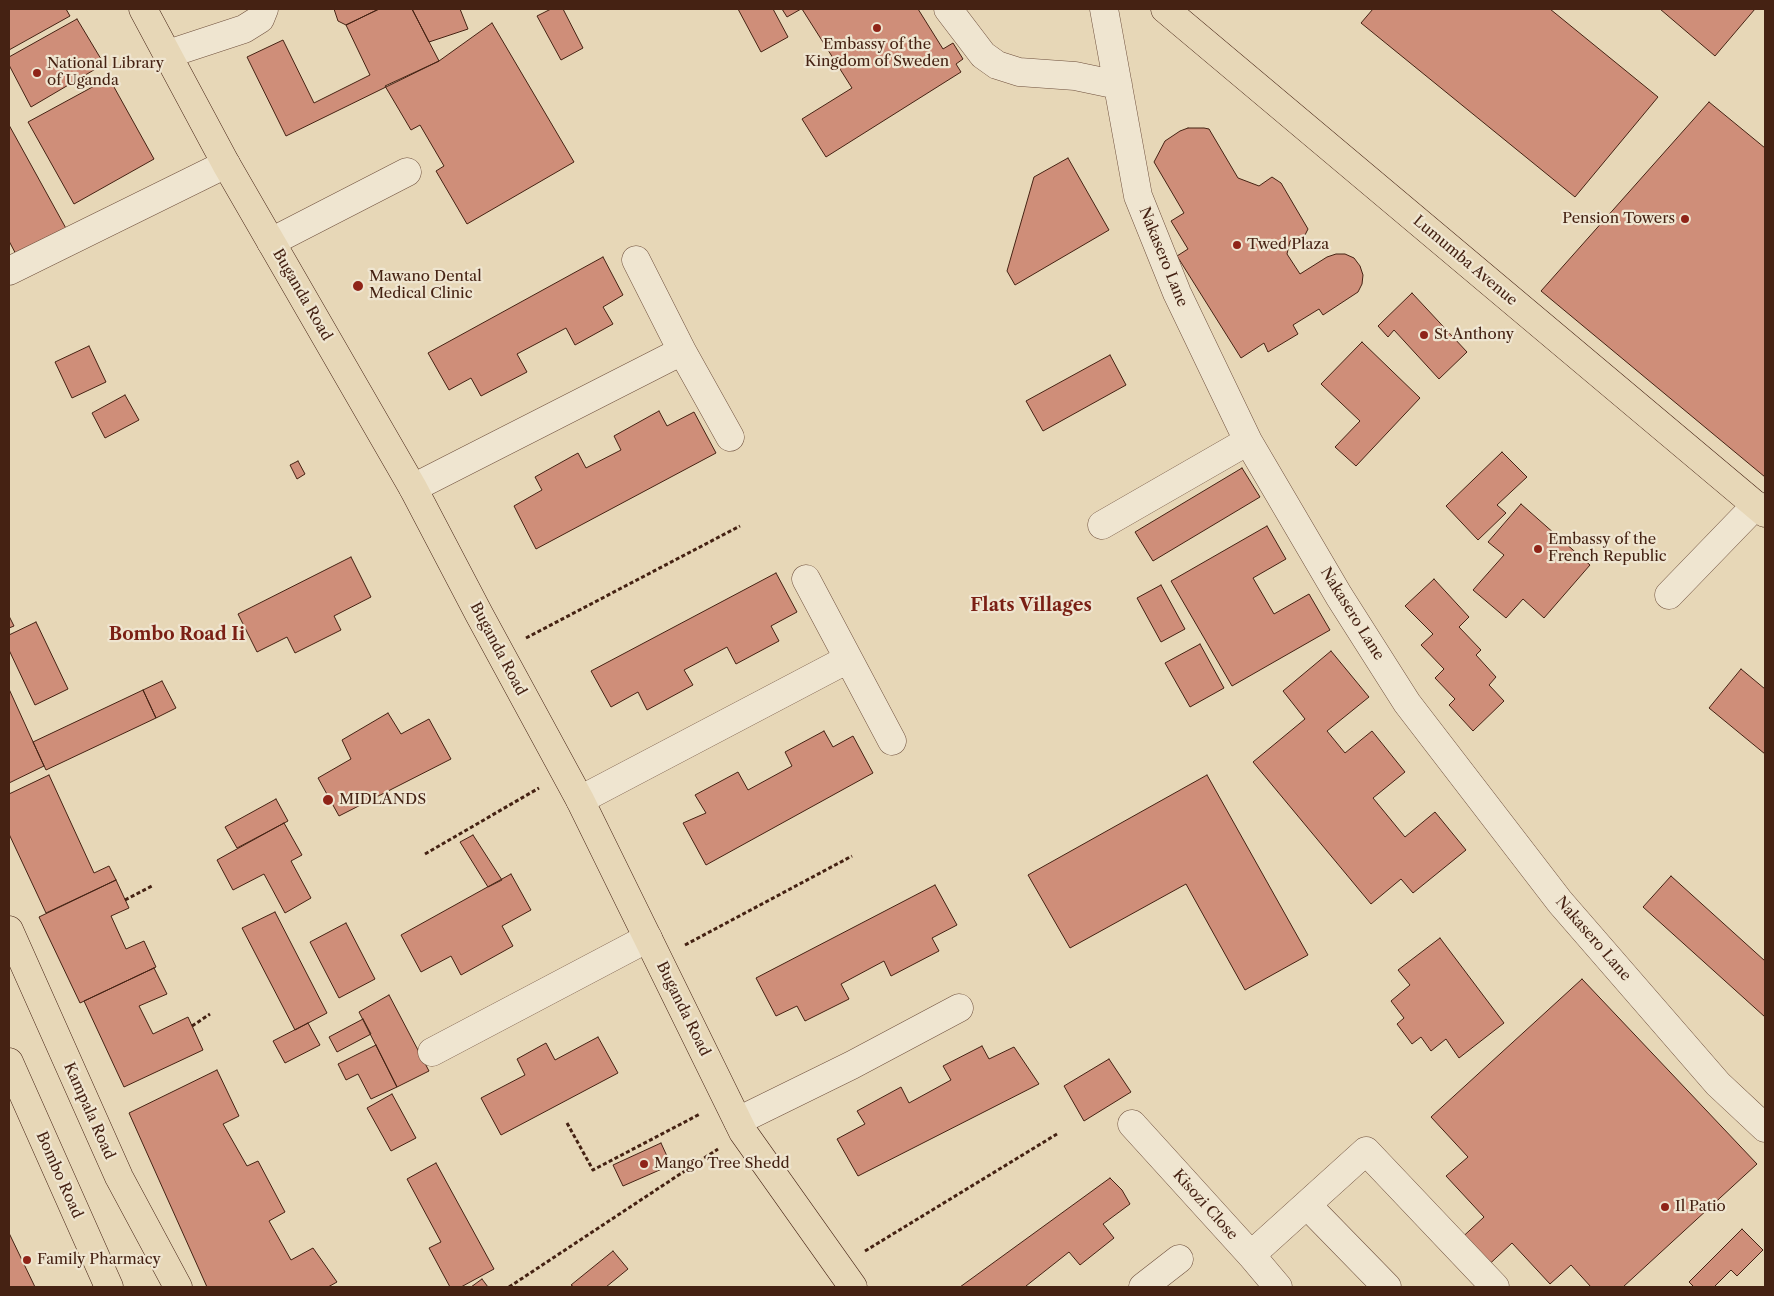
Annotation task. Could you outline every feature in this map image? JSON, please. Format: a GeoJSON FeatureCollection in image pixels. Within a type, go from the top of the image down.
{"type":"FeatureCollection","features":[{"type":"Feature","properties":{"kind":"main road","name":"Buganda Road"},"geometry":{"type":"LineString","coordinates":[[144,9],[226,164],[413,488],[499,652],[580,800],[736,1118],[846,1277]]}},
{"type":"Feature","properties":{"kind":"main road","name":"Lumumba Avenue"},"geometry":{"type":"LineString","coordinates":[[1166,9],[1760,509]]}},
{"type":"Feature","properties":{"kind":"main road","name":"Kampala Road"},"geometry":{"type":"LineString","coordinates":[[9,930],[119,1177],[178,1287]]}},
{"type":"Feature","properties":{"kind":"main road","name":"Bombo Road"},"geometry":{"type":"LineString","coordinates":[[9,1062],[109,1287]]}},
{"type":"Feature","properties":{"kind":"street"},"geometry":{"type":"LineString","coordinates":[[168,54],[244,29],[260,19],[264,9]]}},
{"type":"Feature","properties":{"kind":"street"},"geometry":{"type":"LineString","coordinates":[[948,9],[984,55],[998,65],[1019,72],[1076,76],[1118,84]]}},
{"type":"Feature","properties":{"kind":"street","name":"Nakasero Lane"},"geometry":{"type":"LineString","coordinates":[[1104,9],[1138,196],[1177,293],[1248,440],[1339,596],[1407,703],[1560,902],[1718,1084],[1765,1128]]}},
{"type":"Feature","properties":{"kind":"street"},"geometry":{"type":"LineString","coordinates":[[9,271],[226,164]]}},
{"type":"Feature","properties":{"kind":"street"},"geometry":{"type":"LineString","coordinates":[[271,242],[407,172]]}},
{"type":"Feature","properties":{"kind":"street"},"geometry":{"type":"LineString","coordinates":[[636,260],[682,351],[730,437]]}},
{"type":"Feature","properties":{"kind":"street"},"geometry":{"type":"LineString","coordinates":[[413,488],[682,351]]}},
{"type":"Feature","properties":{"kind":"street"},"geometry":{"type":"LineString","coordinates":[[1102,525],[1248,440]]}},
{"type":"Feature","properties":{"kind":"street"},"geometry":{"type":"LineString","coordinates":[[1669,595],[1760,509]]}},
{"type":"Feature","properties":{"kind":"street"},"geometry":{"type":"LineString","coordinates":[[806,579],[892,742]]}},
{"type":"Feature","properties":{"kind":"street"},"geometry":{"type":"LineString","coordinates":[[580,800],[848,659]]}},
{"type":"Feature","properties":{"kind":"street"},"geometry":{"type":"LineString","coordinates":[[432,1052],[653,949]]}},
{"type":"Feature","properties":{"kind":"street"},"geometry":{"type":"LineString","coordinates":[[736,1118],[852,1064],[959,1008]]}},
{"type":"Feature","properties":{"kind":"street","name":"Kisozi Close"},"geometry":{"type":"LineString","coordinates":[[1132,1124],[1278,1287]]}},
{"type":"Feature","properties":{"kind":"street"},"geometry":{"type":"LineString","coordinates":[[1251,1255],[1366,1151],[1495,1287]]}},
{"type":"Feature","properties":{"kind":"street"},"geometry":{"type":"LineString","coordinates":[[1307,1205],[1387,1287]]}},
{"type":"Feature","properties":{"kind":"street"},"geometry":{"type":"LineString","coordinates":[[1143,1287],[1179,1259]]}},
{"type":"Feature","properties":{"kind":"path"},"geometry":{"type":"LineString","coordinates":[[499,652],[740,526]]}},
{"type":"Feature","properties":{"kind":"path"},"geometry":{"type":"LineString","coordinates":[[425,854],[565,772]]}},
{"type":"Feature","properties":{"kind":"path"},"geometry":{"type":"LineString","coordinates":[[653,949],[852,856]]}},
{"type":"Feature","properties":{"kind":"path"},"geometry":{"type":"LineString","coordinates":[[125,900],[152,886]]}},
{"type":"Feature","properties":{"kind":"path"},"geometry":{"type":"LineString","coordinates":[[192,1026],[210,1014]]}},
{"type":"Feature","properties":{"kind":"path"},"geometry":{"type":"LineString","coordinates":[[567,1123],[593,1170],[736,1118]]}},
{"type":"Feature","properties":{"kind":"path"},"geometry":{"type":"LineString","coordinates":[[509,1287],[736,1118]]}},
{"type":"Feature","properties":{"kind":"path"},"geometry":{"type":"LineString","coordinates":[[846,1277],[1057,1134]]}},
{"type":"Feature","properties":{"kind":"building"},"geometry":{"type":"Polygon","coordinates":[[[9,9],[66,9],[70,16],[9,50],[9,9]]]}},
{"type":"Feature","properties":{"kind":"building"},"geometry":{"type":"Polygon","coordinates":[[[334,9],[379,9],[346,25],[338,21],[334,9]]]}},
{"type":"Feature","properties":{"kind":"building"},"geometry":{"type":"Polygon","coordinates":[[[379,9],[412,9],[439,61],[286,136],[247,57],[283,40],[314,103],[370,75],[346,25],[379,9]]]}},
{"type":"Feature","properties":{"kind":"building"},"geometry":{"type":"Polygon","coordinates":[[[412,9],[460,9],[468,29],[429,42],[412,9]]]}},
{"type":"Feature","properties":{"kind":"building"},"geometry":{"type":"Polygon","coordinates":[[[551,9],[563,9],[583,48],[561,60],[537,16],[551,9]]]}},
{"type":"Feature","properties":{"kind":"building"},"geometry":{"type":"Polygon","coordinates":[[[738,9],[773,9],[788,37],[761,52],[738,9]]]}},
{"type":"Feature","properties":{"kind":"building"},"geometry":{"type":"Polygon","coordinates":[[[782,9],[801,9],[787,17],[782,9]]]}},
{"type":"Feature","properties":{"kind":"building"},"geometry":{"type":"Polygon","coordinates":[[[802,9],[918,9],[943,49],[953,43],[963,59],[956,64],[961,72],[826,157],[802,119],[852,88],[802,9]]]}},
{"type":"Feature","properties":{"kind":"building"},"geometry":{"type":"Polygon","coordinates":[[[1373,9],[1550,9],[1658,97],[1575,197],[1361,23],[1373,9]]]}},
{"type":"Feature","properties":{"kind":"building"},"geometry":{"type":"Polygon","coordinates":[[[1660,9],[1755,9],[1715,56],[1660,9]]]}},
{"type":"Feature","properties":{"kind":"building"},"geometry":{"type":"Polygon","coordinates":[[[77,19],[104,64],[31,107],[9,65],[9,57],[77,19]]]}},
{"type":"Feature","properties":{"kind":"building"},"geometry":{"type":"Polygon","coordinates":[[[492,23],[574,162],[467,224],[436,171],[444,166],[420,125],[411,130],[385,86],[439,61],[492,23]]]}},
{"type":"Feature","properties":{"kind":"building"},"geometry":{"type":"Polygon","coordinates":[[[109,78],[154,159],[74,204],[28,122],[109,78]]]}},
{"type":"Feature","properties":{"kind":"building","name":"Pension Towers"},"geometry":{"type":"Polygon","coordinates":[[[1709,102],[1765,148],[1765,477],[1541,291],[1709,102]]]}},
{"type":"Feature","properties":{"kind":"building"},"geometry":{"type":"Polygon","coordinates":[[[9,125],[68,232],[19,260],[9,241],[9,125]]]}},
{"type":"Feature","properties":{"kind":"building","name":"Twed Plaza"},"geometry":{"type":"Polygon","coordinates":[[[1188,128],[1209,129],[1238,178],[1259,186],[1272,177],[1281,183],[1308,229],[1305,235],[1290,241],[1287,254],[1300,274],[1327,257],[1336,254],[1345,254],[1354,258],[1360,266],[1363,275],[1362,284],[1358,292],[1323,315],[1319,309],[1293,325],[1298,334],[1268,352],[1264,343],[1241,358],[1177,256],[1188,249],[1171,221],[1184,213],[1154,162],[1165,141],[1188,128]]]}},
{"type":"Feature","properties":{"kind":"building"},"geometry":{"type":"Polygon","coordinates":[[[1068,158],[1109,230],[1015,285],[1007,271],[1034,177],[1068,158]]]}},
{"type":"Feature","properties":{"kind":"building"},"geometry":{"type":"Polygon","coordinates":[[[603,257],[623,295],[603,307],[613,324],[575,345],[566,328],[517,354],[527,372],[481,396],[471,378],[449,390],[428,353],[603,257]]]}},
{"type":"Feature","properties":{"kind":"building"},"geometry":{"type":"Polygon","coordinates":[[[1412,293],[1467,352],[1439,379],[1394,330],[1388,337],[1378,326],[1412,293]]]}},
{"type":"Feature","properties":{"kind":"building"},"geometry":{"type":"Polygon","coordinates":[[[1362,342],[1420,398],[1356,466],[1335,447],[1360,421],[1321,384],[1362,342]]]}},
{"type":"Feature","properties":{"kind":"building"},"geometry":{"type":"Polygon","coordinates":[[[89,346],[106,382],[72,398],[55,362],[89,346]]]}},
{"type":"Feature","properties":{"kind":"building"},"geometry":{"type":"Polygon","coordinates":[[[1110,355],[1126,385],[1043,431],[1026,401],[1110,355]]]}},
{"type":"Feature","properties":{"kind":"building"},"geometry":{"type":"Polygon","coordinates":[[[125,395],[139,420],[105,438],[92,413],[125,395]]]}},
{"type":"Feature","properties":{"kind":"building"},"geometry":{"type":"Polygon","coordinates":[[[659,411],[667,426],[694,412],[716,453],[536,549],[514,506],[542,490],[535,477],[578,453],[586,468],[621,450],[614,436],[659,411]]]}},
{"type":"Feature","properties":{"kind":"building"},"geometry":{"type":"Polygon","coordinates":[[[1502,452],[1527,477],[1497,505],[1506,513],[1478,540],[1446,506],[1502,452]]]}},
{"type":"Feature","properties":{"kind":"building"},"geometry":{"type":"Polygon","coordinates":[[[298,461],[305,474],[297,479],[290,465],[298,461]]]}},
{"type":"Feature","properties":{"kind":"building"},"geometry":{"type":"Polygon","coordinates":[[[1242,468],[1260,497],[1153,561],[1135,532],[1242,468]]]}},
{"type":"Feature","properties":{"kind":"building"},"geometry":{"type":"Polygon","coordinates":[[[1521,504],[1590,565],[1544,618],[1523,599],[1506,618],[1473,590],[1504,555],[1488,542],[1521,504]]]}},
{"type":"Feature","properties":{"kind":"building"},"geometry":{"type":"Polygon","coordinates":[[[1267,526],[1286,559],[1253,578],[1274,614],[1309,594],[1330,630],[1232,686],[1171,581],[1267,526]]]}},
{"type":"Feature","properties":{"kind":"building"},"geometry":{"type":"Polygon","coordinates":[[[351,557],[371,597],[334,616],[341,630],[295,653],[287,637],[257,652],[238,614],[351,557]]]}},
{"type":"Feature","properties":{"kind":"building"},"geometry":{"type":"Polygon","coordinates":[[[776,573],[797,612],[771,626],[779,641],[736,664],[727,647],[684,670],[693,685],[647,710],[638,692],[611,707],[591,671],[776,573]]]}},
{"type":"Feature","properties":{"kind":"building"},"geometry":{"type":"Polygon","coordinates":[[[1434,579],[1469,617],[1459,627],[1481,650],[1476,655],[1496,677],[1489,685],[1504,701],[1473,731],[1449,705],[1455,699],[1435,678],[1444,669],[1421,645],[1433,634],[1405,606],[1434,579]]]}},
{"type":"Feature","properties":{"kind":"building"},"geometry":{"type":"Polygon","coordinates":[[[1161,585],[1185,629],[1161,642],[1137,598],[1161,585]]]}},
{"type":"Feature","properties":{"kind":"building"},"geometry":{"type":"Polygon","coordinates":[[[9,616],[14,626],[9,628],[9,616]]]}},
{"type":"Feature","properties":{"kind":"building"},"geometry":{"type":"Polygon","coordinates":[[[36,622],[68,689],[35,705],[9,650],[9,635],[36,622]]]}},
{"type":"Feature","properties":{"kind":"building"},"geometry":{"type":"Polygon","coordinates":[[[1200,644],[1224,688],[1190,707],[1165,663],[1200,644]]]}},
{"type":"Feature","properties":{"kind":"building"},"geometry":{"type":"Polygon","coordinates":[[[1331,651],[1369,697],[1327,731],[1345,753],[1372,731],[1405,772],[1373,798],[1405,837],[1435,812],[1466,850],[1413,893],[1401,879],[1371,904],[1253,762],[1305,719],[1283,691],[1331,651]]]}},
{"type":"Feature","properties":{"kind":"building"},"geometry":{"type":"Polygon","coordinates":[[[1741,669],[1765,689],[1765,754],[1709,708],[1741,669]]]}},
{"type":"Feature","properties":{"kind":"building"},"geometry":{"type":"Polygon","coordinates":[[[162,681],[176,708],[156,718],[143,690],[162,681]]]}},
{"type":"Feature","properties":{"kind":"building"},"geometry":{"type":"Polygon","coordinates":[[[9,689],[44,766],[9,783],[9,689]]]}},
{"type":"Feature","properties":{"kind":"building"},"geometry":{"type":"Polygon","coordinates":[[[143,690],[156,718],[46,770],[33,742],[143,690]]]}},
{"type":"Feature","properties":{"kind":"building"},"geometry":{"type":"Polygon","coordinates":[[[388,713],[401,734],[429,719],[451,759],[339,816],[318,778],[351,759],[342,740],[388,713]]]}},
{"type":"Feature","properties":{"kind":"building"},"geometry":{"type":"Polygon","coordinates":[[[824,731],[833,747],[853,736],[873,773],[706,865],[683,823],[706,813],[695,795],[738,772],[748,790],[792,766],[785,752],[824,731]]]}},
{"type":"Feature","properties":{"kind":"building"},"geometry":{"type":"Polygon","coordinates":[[[49,775],[94,873],[109,866],[116,880],[46,913],[9,834],[9,794],[49,775]]]}},
{"type":"Feature","properties":{"kind":"building"},"geometry":{"type":"Polygon","coordinates":[[[1207,775],[1308,955],[1245,990],[1186,884],[1070,948],[1028,875],[1207,775]]]}},
{"type":"Feature","properties":{"kind":"building"},"geometry":{"type":"Polygon","coordinates":[[[276,799],[288,821],[237,848],[225,827],[276,799]]]}},
{"type":"Feature","properties":{"kind":"building"},"geometry":{"type":"Polygon","coordinates":[[[284,823],[302,855],[291,861],[311,898],[285,913],[264,874],[233,890],[217,860],[284,823]]]}},
{"type":"Feature","properties":{"kind":"building"},"geometry":{"type":"Polygon","coordinates":[[[473,835],[502,880],[488,887],[460,842],[473,835]]]}},
{"type":"Feature","properties":{"kind":"building"},"geometry":{"type":"Polygon","coordinates":[[[511,874],[531,910],[502,926],[513,946],[461,975],[451,956],[421,972],[401,935],[511,874]]]}},
{"type":"Feature","properties":{"kind":"building"},"geometry":{"type":"Polygon","coordinates":[[[1671,876],[1765,961],[1765,1017],[1643,907],[1671,876]]]}},
{"type":"Feature","properties":{"kind":"building"},"geometry":{"type":"Polygon","coordinates":[[[116,880],[129,908],[111,916],[126,949],[144,941],[156,967],[80,1003],[39,917],[116,880]]]}},
{"type":"Feature","properties":{"kind":"building"},"geometry":{"type":"Polygon","coordinates":[[[935,885],[957,925],[932,938],[939,951],[891,976],[884,961],[841,984],[849,999],[805,1021],[797,1006],[776,1016],[756,978],[935,885]]]}},
{"type":"Feature","properties":{"kind":"building"},"geometry":{"type":"Polygon","coordinates":[[[275,912],[327,1013],[295,1030],[242,928],[275,912]]]}},
{"type":"Feature","properties":{"kind":"building"},"geometry":{"type":"Polygon","coordinates":[[[346,923],[375,979],[339,998],[310,942],[346,923]]]}},
{"type":"Feature","properties":{"kind":"building"},"geometry":{"type":"Polygon","coordinates":[[[1440,938],[1504,1023],[1459,1058],[1446,1039],[1431,1051],[1421,1037],[1412,1044],[1397,1024],[1404,1018],[1391,1001],[1410,985],[1398,970],[1440,938]]]}},
{"type":"Feature","properties":{"kind":"building"},"geometry":{"type":"Polygon","coordinates":[[[154,968],[167,994],[139,1006],[153,1034],[188,1017],[203,1050],[124,1087],[84,1001],[154,968]]]}},
{"type":"Feature","properties":{"kind":"building"},"geometry":{"type":"Polygon","coordinates":[[[1582,979],[1757,1164],[1623,1287],[1591,1287],[1571,1265],[1550,1284],[1512,1243],[1481,1272],[1455,1244],[1484,1217],[1446,1176],[1468,1157],[1431,1117],[1582,979]]]}},
{"type":"Feature","properties":{"kind":"building"},"geometry":{"type":"Polygon","coordinates":[[[389,995],[429,1071],[397,1087],[359,1012],[389,995]]]}},
{"type":"Feature","properties":{"kind":"building"},"geometry":{"type":"Polygon","coordinates":[[[363,1019],[371,1034],[337,1052],[329,1037],[363,1019]]]}},
{"type":"Feature","properties":{"kind":"building"},"geometry":{"type":"Polygon","coordinates":[[[308,1023],[320,1045],[285,1063],[273,1041],[308,1023]]]}},
{"type":"Feature","properties":{"kind":"building"},"geometry":{"type":"Polygon","coordinates":[[[598,1037],[618,1073],[501,1135],[481,1098],[525,1075],[517,1059],[546,1043],[555,1060],[598,1037]]]}},
{"type":"Feature","properties":{"kind":"building"},"geometry":{"type":"Polygon","coordinates":[[[376,1045],[397,1087],[371,1099],[358,1074],[346,1080],[338,1064],[376,1045]]]}},
{"type":"Feature","properties":{"kind":"building"},"geometry":{"type":"Polygon","coordinates":[[[982,1046],[989,1059],[1014,1047],[1039,1084],[858,1176],[837,1139],[865,1124],[857,1111],[901,1087],[909,1103],[951,1080],[943,1066],[982,1046]]]}},
{"type":"Feature","properties":{"kind":"building"},"geometry":{"type":"Polygon","coordinates":[[[1109,1059],[1131,1092],[1084,1121],[1064,1086],[1109,1059]]]}},
{"type":"Feature","properties":{"kind":"building"},"geometry":{"type":"Polygon","coordinates":[[[217,1070],[239,1116],[223,1124],[247,1166],[258,1161],[285,1212],[269,1221],[291,1260],[313,1248],[337,1282],[328,1287],[207,1287],[129,1113],[217,1070]]]}},
{"type":"Feature","properties":{"kind":"building"},"geometry":{"type":"Polygon","coordinates":[[[392,1094],[416,1138],[391,1151],[367,1108],[392,1094]]]}},
{"type":"Feature","properties":{"kind":"building"},"geometry":{"type":"Polygon","coordinates":[[[661,1143],[671,1165],[623,1186],[613,1165],[661,1143]]]}},
{"type":"Feature","properties":{"kind":"building"},"geometry":{"type":"Polygon","coordinates":[[[436,1163],[494,1269],[461,1287],[450,1287],[429,1248],[441,1242],[407,1179],[436,1163]]]}},
{"type":"Feature","properties":{"kind":"building"},"geometry":{"type":"Polygon","coordinates":[[[1110,1178],[1122,1190],[1130,1204],[1103,1224],[1114,1238],[1080,1265],[1069,1252],[1027,1287],[960,1287],[1110,1178]]]}},
{"type":"Feature","properties":{"kind":"building"},"geometry":{"type":"Polygon","coordinates":[[[1742,1229],[1763,1250],[1737,1276],[1731,1270],[1714,1287],[1694,1287],[1689,1282],[1742,1229]]]}},
{"type":"Feature","properties":{"kind":"building"},"geometry":{"type":"Polygon","coordinates":[[[9,1233],[35,1287],[9,1287],[9,1233]]]}},
{"type":"Feature","properties":{"kind":"building"},"geometry":{"type":"Polygon","coordinates":[[[613,1251],[628,1269],[606,1287],[574,1287],[571,1285],[613,1251]]]}},
{"type":"Feature","properties":{"kind":"building"},"geometry":{"type":"Polygon","coordinates":[[[482,1279],[488,1287],[471,1287],[482,1279]]]}},
{"type":"Feature","properties":{"kind":"place","name":"Embassy of the Kingdom of Sweden"},"geometry":{"type":"Point","coordinates":[877,28]}},
{"type":"Feature","properties":{"kind":"place","name":"National Library of Uganda"},"geometry":{"type":"Point","coordinates":[37,73]}},
{"type":"Feature","properties":{"kind":"place","name":"Pension Towers"},"geometry":{"type":"Point","coordinates":[1685,219]}},
{"type":"Feature","properties":{"kind":"place","name":"Twed Plaza"},"geometry":{"type":"Point","coordinates":[1237,245]}},
{"type":"Feature","properties":{"kind":"place","name":"Mawano Dental Medical Clinic"},"geometry":{"type":"Point","coordinates":[358,286]}},
{"type":"Feature","properties":{"kind":"place","name":"St Anthony"},"geometry":{"type":"Point","coordinates":[1424,335]}},
{"type":"Feature","properties":{"kind":"place","name":"Embassy of the French Republic"},"geometry":{"type":"Point","coordinates":[1538,549]}},
{"type":"Feature","properties":{"kind":"place","name":"MIDLANDS"},"geometry":{"type":"Point","coordinates":[328,800]}},
{"type":"Feature","properties":{"kind":"place","name":"Mango Tree Shedd"},"geometry":{"type":"Point","coordinates":[644,1164]}},
{"type":"Feature","properties":{"kind":"place","name":"Il Patio"},"geometry":{"type":"Point","coordinates":[1665,1207]}},
{"type":"Feature","properties":{"kind":"place","name":"Family Pharmacy"},"geometry":{"type":"Point","coordinates":[27,1260]}},
{"type":"Feature","properties":{"kind":"district","name":"Flats Villages"},"geometry":{"type":"Point","coordinates":[1031,606]}},
{"type":"Feature","properties":{"kind":"district","name":"Bombo Road Ii"},"geometry":{"type":"Point","coordinates":[177,635]}}]}
